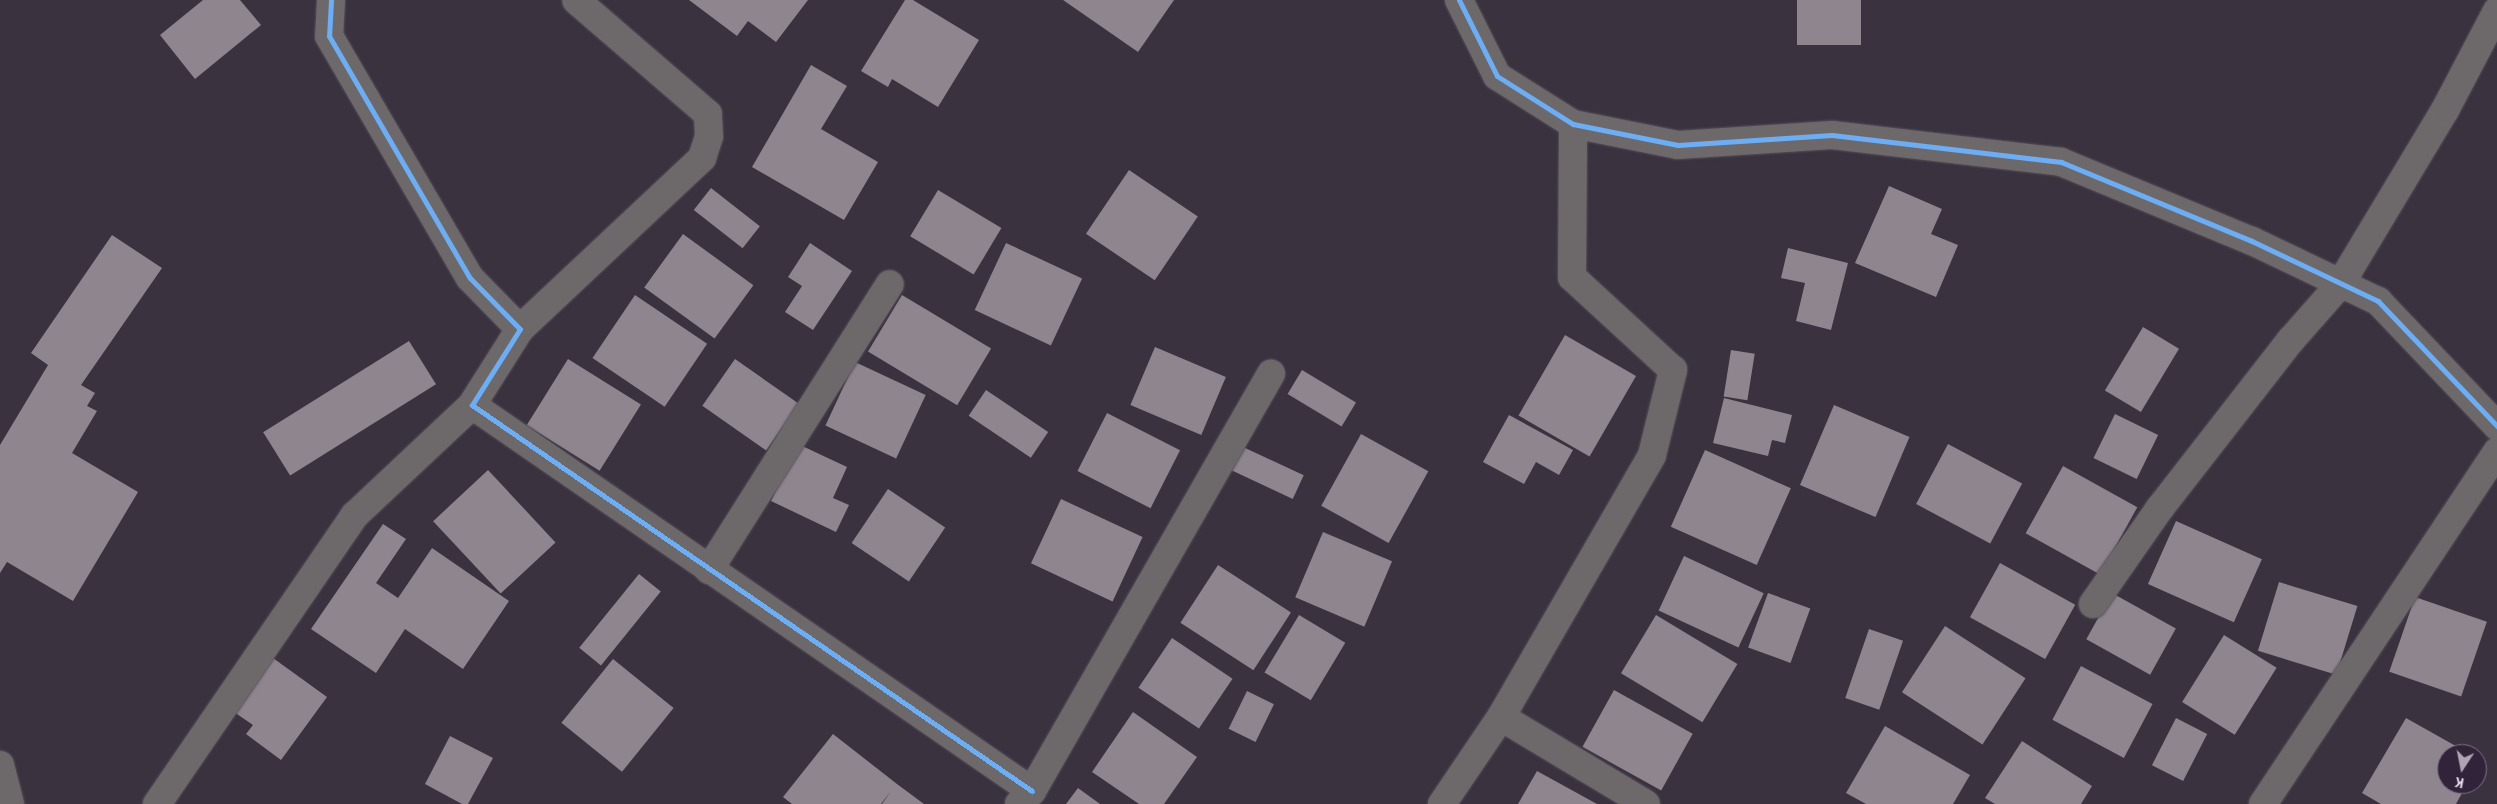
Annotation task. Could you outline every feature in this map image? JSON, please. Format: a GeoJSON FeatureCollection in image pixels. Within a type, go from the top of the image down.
{"type":"FeatureCollection","features":[{"type":"Feature","properties":{"kind":"street"},"geometry":{"type":"LineString","coordinates":[[331,0],[328,36],[470,278],[520,329]]}},
{"type":"Feature","properties":{"kind":"street"},"geometry":{"type":"LineString","coordinates":[[157,804],[355,515],[472,405],[520,329],[702,158],[709,136],[708,114],[576,0]]}},
{"type":"Feature","properties":{"kind":"street"},"geometry":{"type":"LineString","coordinates":[[1459,0],[1497,76],[1573,124],[1678,145],[1832,135],[2061,162],[2341,283],[2378,301],[2497,426]]}},
{"type":"Feature","properties":{"kind":"street"},"geometry":{"type":"LineString","coordinates":[[2093,604],[2178,485],[2291,340],[2341,283],[2445,110],[2497,11]]}},
{"type":"Feature","properties":{"kind":"street"},"geometry":{"type":"LineString","coordinates":[[1442,804],[1501,718],[1652,454],[1672,370],[1572,277],[1573,124]]}},
{"type":"Feature","properties":{"kind":"street"},"geometry":{"type":"LineString","coordinates":[[709,570],[890,284]]}},
{"type":"Feature","properties":{"kind":"street"},"geometry":{"type":"LineString","coordinates":[[472,405],[709,570],[794,624],[1025,798],[1271,374]]}},
{"type":"Feature","properties":{"kind":"street"},"geometry":{"type":"LineString","coordinates":[[2263,804],[2497,452]]}},
{"type":"Feature","properties":{"kind":"street"},"geometry":{"type":"LineString","coordinates":[[1501,718],[1646,804]]}},
{"type":"Feature","properties":{"kind":"street"},"geometry":{"type":"LineString","coordinates":[[0,765],[10,804]]}},
{"type":"Feature","properties":{"kind":"building"},"geometry":{"type":"Polygon","coordinates":[[[203,0],[240,0],[261,25],[195,79],[160,35],[203,0]]]}},
{"type":"Feature","properties":{"kind":"building"},"geometry":{"type":"Polygon","coordinates":[[[689,0],[808,0],[776,42],[748,21],[737,36],[689,0]]]}},
{"type":"Feature","properties":{"kind":"building"},"geometry":{"type":"Polygon","coordinates":[[[905,0],[913,0],[979,40],[938,107],[892,79],[888,87],[861,71],[905,0]]]}},
{"type":"Feature","properties":{"kind":"building"},"geometry":{"type":"Polygon","coordinates":[[[1063,0],[1174,0],[1138,52],[1063,0]]]}},
{"type":"Feature","properties":{"kind":"building"},"geometry":{"type":"Polygon","coordinates":[[[1797,0],[1861,0],[1861,45],[1797,45],[1797,0]]]}},
{"type":"Feature","properties":{"kind":"building"},"geometry":{"type":"Polygon","coordinates":[[[811,65],[847,86],[821,129],[878,162],[844,220],[752,167],[811,65]]]}},
{"type":"Feature","properties":{"kind":"building"},"geometry":{"type":"Polygon","coordinates":[[[1129,170],[1198,216],[1155,280],[1086,234],[1129,170]]]}},
{"type":"Feature","properties":{"kind":"building"},"geometry":{"type":"Polygon","coordinates":[[[1889,186],[1942,209],[1931,234],[1958,245],[1936,297],[1855,263],[1889,186]]]}},
{"type":"Feature","properties":{"kind":"building"},"geometry":{"type":"Polygon","coordinates":[[[711,188],[760,226],[743,248],[694,210],[711,188]]]}},
{"type":"Feature","properties":{"kind":"building"},"geometry":{"type":"Polygon","coordinates":[[[938,190],[1001,228],[974,274],[910,236],[938,190]]]}},
{"type":"Feature","properties":{"kind":"building"},"geometry":{"type":"Polygon","coordinates":[[[683,234],[753,285],[715,339],[644,287],[683,234]]]}},
{"type":"Feature","properties":{"kind":"building"},"geometry":{"type":"Polygon","coordinates":[[[112,235],[162,268],[81,385],[95,393],[87,406],[97,411],[72,453],[138,492],[73,601],[7,562],[0,573],[0,445],[48,365],[31,353],[112,235]]]}},
{"type":"Feature","properties":{"kind":"building"},"geometry":{"type":"Polygon","coordinates":[[[810,243],[852,271],[813,330],[785,312],[802,286],[788,277],[810,243]]]}},
{"type":"Feature","properties":{"kind":"building"},"geometry":{"type":"Polygon","coordinates":[[[1006,243],[1082,278],[1051,346],[975,310],[1006,243]]]}},
{"type":"Feature","properties":{"kind":"building"},"geometry":{"type":"Polygon","coordinates":[[[1788,248],[1848,263],[1831,330],[1796,321],[1805,283],[1781,278],[1788,248]]]}},
{"type":"Feature","properties":{"kind":"building"},"geometry":{"type":"Polygon","coordinates":[[[635,295],[707,344],[665,407],[593,358],[635,295]]]}},
{"type":"Feature","properties":{"kind":"building"},"geometry":{"type":"Polygon","coordinates":[[[902,295],[991,349],[957,405],[868,352],[902,295]]]}},
{"type":"Feature","properties":{"kind":"building"},"geometry":{"type":"Polygon","coordinates":[[[2143,327],[2179,349],[2141,412],[2105,390],[2143,327]]]}},
{"type":"Feature","properties":{"kind":"building"},"geometry":{"type":"Polygon","coordinates":[[[1565,335],[1636,376],[1590,457],[1518,416],[1565,335]]]}},
{"type":"Feature","properties":{"kind":"building"},"geometry":{"type":"Polygon","coordinates":[[[409,341],[436,384],[290,475],[263,432],[409,341]]]}},
{"type":"Feature","properties":{"kind":"building"},"geometry":{"type":"Polygon","coordinates":[[[1155,347],[1226,377],[1201,435],[1130,405],[1155,347]]]}},
{"type":"Feature","properties":{"kind":"building"},"geometry":{"type":"Polygon","coordinates":[[[1731,350],[1755,354],[1747,400],[1724,396],[1731,350]]]}},
{"type":"Feature","properties":{"kind":"building"},"geometry":{"type":"Polygon","coordinates":[[[568,359],[641,405],[600,471],[527,425],[568,359]]]}},
{"type":"Feature","properties":{"kind":"building"},"geometry":{"type":"Polygon","coordinates":[[[735,359],[799,404],[766,450],[702,406],[735,359]]]}},
{"type":"Feature","properties":{"kind":"building"},"geometry":{"type":"Polygon","coordinates":[[[855,362],[926,395],[896,458],[825,425],[855,362]]]}},
{"type":"Feature","properties":{"kind":"building"},"geometry":{"type":"Polygon","coordinates":[[[1302,370],[1356,402],[1342,426],[1288,394],[1302,370]]]}},
{"type":"Feature","properties":{"kind":"building"},"geometry":{"type":"Polygon","coordinates":[[[986,390],[1048,432],[1031,458],[969,416],[986,390]]]}},
{"type":"Feature","properties":{"kind":"building"},"geometry":{"type":"Polygon","coordinates":[[[1724,398],[1792,415],[1785,443],[1772,440],[1768,456],[1713,443],[1724,398]]]}},
{"type":"Feature","properties":{"kind":"building"},"geometry":{"type":"Polygon","coordinates":[[[1834,405],[1909,437],[1875,517],[1800,485],[1834,405]]]}},
{"type":"Feature","properties":{"kind":"building"},"geometry":{"type":"Polygon","coordinates":[[[1107,413],[1180,450],[1151,508],[1077,471],[1107,413]]]}},
{"type":"Feature","properties":{"kind":"building"},"geometry":{"type":"Polygon","coordinates":[[[2115,414],[2158,435],[2137,479],[2094,458],[2115,414]]]}},
{"type":"Feature","properties":{"kind":"building"},"geometry":{"type":"Polygon","coordinates":[[[1509,415],[1573,450],[1559,475],[1536,462],[1524,484],[1483,462],[1509,415]]]}},
{"type":"Feature","properties":{"kind":"building"},"geometry":{"type":"Polygon","coordinates":[[[1361,434],[1428,471],[1389,543],[1321,506],[1361,434]]]}},
{"type":"Feature","properties":{"kind":"building"},"geometry":{"type":"Polygon","coordinates":[[[798,444],[847,467],[833,498],[849,505],[836,532],[771,501],[798,444]]]}},
{"type":"Feature","properties":{"kind":"building"},"geometry":{"type":"Polygon","coordinates":[[[1948,444],[2022,483],[1990,543],[1916,504],[1948,444]]]}},
{"type":"Feature","properties":{"kind":"building"},"geometry":{"type":"Polygon","coordinates":[[[1243,447],[1304,475],[1293,499],[1232,471],[1243,447]]]}},
{"type":"Feature","properties":{"kind":"building"},"geometry":{"type":"Polygon","coordinates":[[[1705,450],[1791,488],[1757,565],[1671,527],[1705,450]]]}},
{"type":"Feature","properties":{"kind":"building"},"geometry":{"type":"Polygon","coordinates":[[[2063,466],[2137,507],[2100,575],[2026,533],[2063,466]]]}},
{"type":"Feature","properties":{"kind":"building"},"geometry":{"type":"Polygon","coordinates":[[[488,470],[556,542],[501,594],[433,521],[488,470]]]}},
{"type":"Feature","properties":{"kind":"building"},"geometry":{"type":"Polygon","coordinates":[[[888,489],[945,528],[909,581],[852,543],[888,489]]]}},
{"type":"Feature","properties":{"kind":"building"},"geometry":{"type":"Polygon","coordinates":[[[1061,499],[1143,537],[1113,601],[1031,563],[1061,499]]]}},
{"type":"Feature","properties":{"kind":"building"},"geometry":{"type":"Polygon","coordinates":[[[2176,521],[2262,559],[2234,622],[2148,584],[2176,521]]]}},
{"type":"Feature","properties":{"kind":"building"},"geometry":{"type":"Polygon","coordinates":[[[383,524],[406,539],[376,583],[398,598],[432,548],[509,601],[463,669],[405,629],[376,673],[311,629],[383,524]]]}},
{"type":"Feature","properties":{"kind":"building"},"geometry":{"type":"Polygon","coordinates":[[[1323,532],[1392,561],[1364,627],[1295,597],[1323,532]]]}},
{"type":"Feature","properties":{"kind":"building"},"geometry":{"type":"Polygon","coordinates":[[[1684,556],[1764,593],[1738,648],[1659,610],[1684,556]]]}},
{"type":"Feature","properties":{"kind":"building"},"geometry":{"type":"Polygon","coordinates":[[[2000,563],[2075,605],[2045,659],[1970,617],[2000,563]]]}},
{"type":"Feature","properties":{"kind":"building"},"geometry":{"type":"Polygon","coordinates":[[[1218,565],[1291,612],[1253,670],[1180,623],[1218,565]]]}},
{"type":"Feature","properties":{"kind":"building"},"geometry":{"type":"Polygon","coordinates":[[[639,574],[661,592],[601,665],[579,648],[639,574]]]}},
{"type":"Feature","properties":{"kind":"building"},"geometry":{"type":"Polygon","coordinates":[[[2279,582],[2357,606],[2336,675],[2258,651],[2279,582]]]}},
{"type":"Feature","properties":{"kind":"building"},"geometry":{"type":"Polygon","coordinates":[[[1768,593],[1810,608],[1790,663],[1748,648],[1768,593]]]}},
{"type":"Feature","properties":{"kind":"building"},"geometry":{"type":"Polygon","coordinates":[[[2112,593],[2176,628],[2150,675],[2086,639],[2112,593]]]}},
{"type":"Feature","properties":{"kind":"building"},"geometry":{"type":"Polygon","coordinates":[[[2415,597],[2487,622],[2461,696],[2389,672],[2415,597]]]}},
{"type":"Feature","properties":{"kind":"building"},"geometry":{"type":"Polygon","coordinates":[[[1299,615],[1345,643],[1311,700],[1264,672],[1299,615]]]}},
{"type":"Feature","properties":{"kind":"building"},"geometry":{"type":"Polygon","coordinates":[[[1656,615],[1737,664],[1702,722],[1621,673],[1656,615]]]}},
{"type":"Feature","properties":{"kind":"building"},"geometry":{"type":"Polygon","coordinates":[[[1945,626],[2026,678],[1982,745],[1902,692],[1945,626]]]}},
{"type":"Feature","properties":{"kind":"building"},"geometry":{"type":"Polygon","coordinates":[[[1869,629],[1903,641],[1879,710],[1845,698],[1869,629]]]}},
{"type":"Feature","properties":{"kind":"building"},"geometry":{"type":"Polygon","coordinates":[[[2224,635],[2277,668],[2235,735],[2182,702],[2224,635]]]}},
{"type":"Feature","properties":{"kind":"building"},"geometry":{"type":"Polygon","coordinates":[[[1172,638],[1233,679],[1199,729],[1138,688],[1172,638]]]}},
{"type":"Feature","properties":{"kind":"building"},"geometry":{"type":"Polygon","coordinates":[[[273,658],[327,697],[281,760],[246,734],[253,725],[234,712],[273,658]]]}},
{"type":"Feature","properties":{"kind":"building"},"geometry":{"type":"Polygon","coordinates":[[[613,659],[674,708],[622,772],[561,723],[613,659]]]}},
{"type":"Feature","properties":{"kind":"building"},"geometry":{"type":"Polygon","coordinates":[[[2081,666],[2153,704],[2124,758],[2052,720],[2081,666]]]}},
{"type":"Feature","properties":{"kind":"building"},"geometry":{"type":"Polygon","coordinates":[[[1614,690],[1693,734],[1661,790],[1582,747],[1614,690]]]}},
{"type":"Feature","properties":{"kind":"building"},"geometry":{"type":"Polygon","coordinates":[[[1247,691],[1274,704],[1256,742],[1229,729],[1247,691]]]}},
{"type":"Feature","properties":{"kind":"building"},"geometry":{"type":"Polygon","coordinates":[[[1133,712],[1197,757],[1164,804],[1139,804],[1092,772],[1133,712]]]}},
{"type":"Feature","properties":{"kind":"building"},"geometry":{"type":"Polygon","coordinates":[[[2176,718],[2207,734],[2183,781],[2152,765],[2176,718]]]}},
{"type":"Feature","properties":{"kind":"building"},"geometry":{"type":"Polygon","coordinates":[[[2406,718],[2452,744],[2437,744],[2437,794],[2462,794],[2456,804],[2381,804],[2362,793],[2406,718]]]}},
{"type":"Feature","properties":{"kind":"building"},"geometry":{"type":"Polygon","coordinates":[[[1885,726],[1970,775],[1953,804],[1866,804],[1846,793],[1885,726]]]}},
{"type":"Feature","properties":{"kind":"building"},"geometry":{"type":"Polygon","coordinates":[[[833,734],[924,804],[882,804],[891,791],[881,804],[792,804],[783,797],[833,734]]]}},
{"type":"Feature","properties":{"kind":"building"},"geometry":{"type":"Polygon","coordinates":[[[450,736],[493,758],[468,804],[462,804],[425,784],[450,736]]]}},
{"type":"Feature","properties":{"kind":"building"},"geometry":{"type":"Polygon","coordinates":[[[2022,741],[2092,786],[2081,804],[1995,804],[1985,798],[2022,741]]]}},
{"type":"Feature","properties":{"kind":"building"},"geometry":{"type":"Polygon","coordinates":[[[1537,771],[1597,804],[1518,804],[1537,771]]]}},
{"type":"Feature","properties":{"kind":"building"},"geometry":{"type":"Polygon","coordinates":[[[1078,788],[1100,804],[1066,804],[1078,788]]]}},
{"type":"Feature","properties":{"kind":"cycle path"},"geometry":{"type":"LineString","coordinates":[[331,0],[329,36],[470,278],[520,329],[472,405],[1032,791]]}},
{"type":"Feature","properties":{"kind":"cycle path"},"geometry":{"type":"LineString","coordinates":[[1459,0],[1497,76],[1573,124],[1678,145],[1832,135],[2061,162],[2252,241],[2378,301],[2497,426]]}}]}
